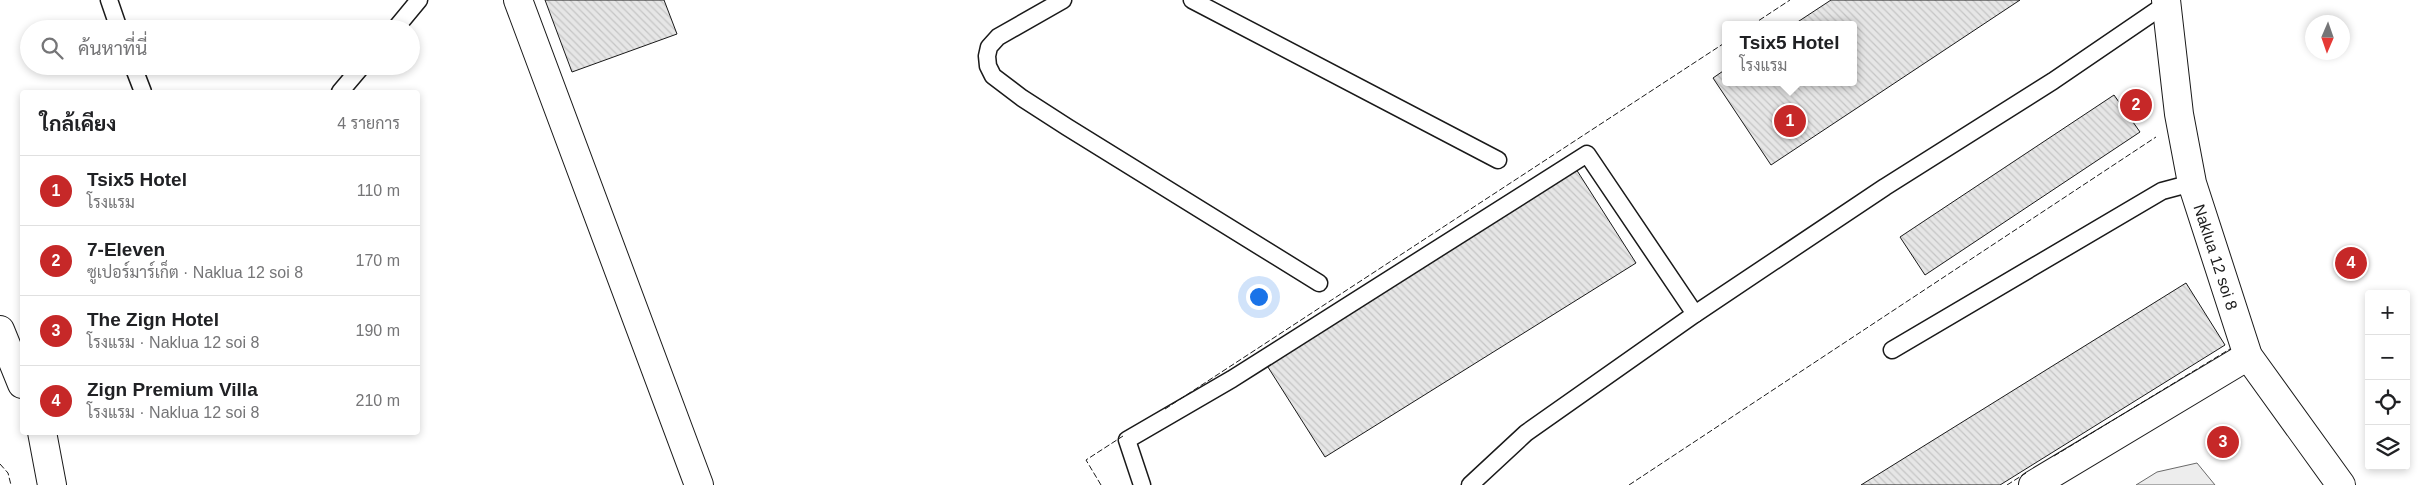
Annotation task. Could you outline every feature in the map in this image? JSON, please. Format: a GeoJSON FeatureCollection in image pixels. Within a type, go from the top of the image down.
{"type":"FeatureCollection","features":[{"type":"Feature","properties":{"kind":"street"},"geometry":{"type":"LineString","coordinates":[[518,0],[699,485]]}},
{"type":"Feature","properties":{"kind":"street","name":"Naklua 12 soi 8"},"geometry":{"type":"LineString","coordinates":[[2166,2],[2179,114],[2192,183],[2248,356],[2341,485]]}},
{"type":"Feature","properties":{"kind":"street"},"geometry":{"type":"LineString","coordinates":[[0,330],[20,379]]}},
{"type":"Feature","properties":{"kind":"street"},"geometry":{"type":"LineString","coordinates":[[2033,485],[2248,356]]}},
{"type":"Feature","properties":{"kind":"street"},"geometry":{"type":"LineString","coordinates":[[43,435],[52,485]]}},
{"type":"Feature","properties":{"kind":"lane"},"geometry":{"type":"LineString","coordinates":[[109,0],[116,20]]}},
{"type":"Feature","properties":{"kind":"lane"},"geometry":{"type":"LineString","coordinates":[[402,20],[419,0]]}},
{"type":"Feature","properties":{"kind":"lane"},"geometry":{"type":"LineString","coordinates":[[1064,0],[998,36],[989,47],[987,56],[988,66],[993,76],[1052,117],[1319,283]]}},
{"type":"Feature","properties":{"kind":"lane"},"geometry":{"type":"LineString","coordinates":[[1192,0],[1498,160]]}},
{"type":"Feature","properties":{"kind":"lane"},"geometry":{"type":"LineString","coordinates":[[1470,485],[1526,433],[1696,314],[1885,187],[2053,82],[2166,2]]}},
{"type":"Feature","properties":{"kind":"lane"},"geometry":{"type":"LineString","coordinates":[[136,75],[142,90]]}},
{"type":"Feature","properties":{"kind":"lane"},"geometry":{"type":"LineString","coordinates":[[342,90],[354,75]]}},
{"type":"Feature","properties":{"kind":"lane"},"geometry":{"type":"LineString","coordinates":[[1142,485],[1127,440],[1240,374],[1587,154],[1696,314]]}},
{"type":"Feature","properties":{"kind":"lane"},"geometry":{"type":"LineString","coordinates":[[1892,350],[2162,191],[2192,183]]}},
{"type":"Feature","properties":{"kind":"shaded area"},"geometry":{"type":"Polygon","coordinates":[[[2197,463],[2215,485],[2136,485],[2157,472],[2197,463]]]}},
{"type":"Feature","properties":{"kind":"building"},"geometry":{"type":"Polygon","coordinates":[[[545,0],[664,0],[677,34],[572,72],[545,0]]]}},
{"type":"Feature","properties":{"kind":"building"},"geometry":{"type":"Polygon","coordinates":[[[1831,0],[2020,0],[1771,165],[1713,78],[1722,72],[1722,86],[1857,86],[1857,21],[1799,21],[1831,0]]]}},
{"type":"Feature","properties":{"kind":"building"},"geometry":{"type":"Polygon","coordinates":[[[2114,95],[2140,132],[1925,275],[1900,237],[2114,95]]]}},
{"type":"Feature","properties":{"kind":"building"},"geometry":{"type":"Polygon","coordinates":[[[1576,169],[1636,263],[1325,457],[1266,364],[1576,169]]]}},
{"type":"Feature","properties":{"kind":"building"},"geometry":{"type":"Polygon","coordinates":[[[2186,283],[2225,345],[2000,485],[1861,485],[2186,283]]]}},
{"type":"Feature","properties":{"kind":"fence"},"geometry":{"type":"LineString","coordinates":[[1758,21],[1790,0]]}},
{"type":"Feature","properties":{"kind":"fence"},"geometry":{"type":"LineString","coordinates":[[1165,409],[1722,45]]}},
{"type":"Feature","properties":{"kind":"fence"},"geometry":{"type":"LineString","coordinates":[[1629,485],[2156,137]]}},
{"type":"Feature","properties":{"kind":"fence"},"geometry":{"type":"LineString","coordinates":[[2054,456],[2230,349]]}},
{"type":"Feature","properties":{"kind":"fence"},"geometry":{"type":"LineString","coordinates":[[1101,485],[1086,460],[1123,436]]}},
{"type":"Feature","properties":{"kind":"fence"},"geometry":{"type":"LineString","coordinates":[[0,464],[8,473],[11,485]]}},
{"type":"Feature","properties":{"kind":"fence"},"geometry":{"type":"LineString","coordinates":[[2007,485],[2026,473]]}},
{"type":"Feature","properties":{"kind":"place","name":"7-Eleven"},"geometry":{"type":"Point","coordinates":[2136,105]}},
{"type":"Feature","properties":{"kind":"place","name":"Tsix5 Hotel"},"geometry":{"type":"Point","coordinates":[1790,121]}},
{"type":"Feature","properties":{"kind":"place","name":"Zign Premium Villa"},"geometry":{"type":"Point","coordinates":[2351,263]}},
{"type":"Feature","properties":{"kind":"place","name":"The Zign Hotel"},"geometry":{"type":"Point","coordinates":[2223,442]}}]}
